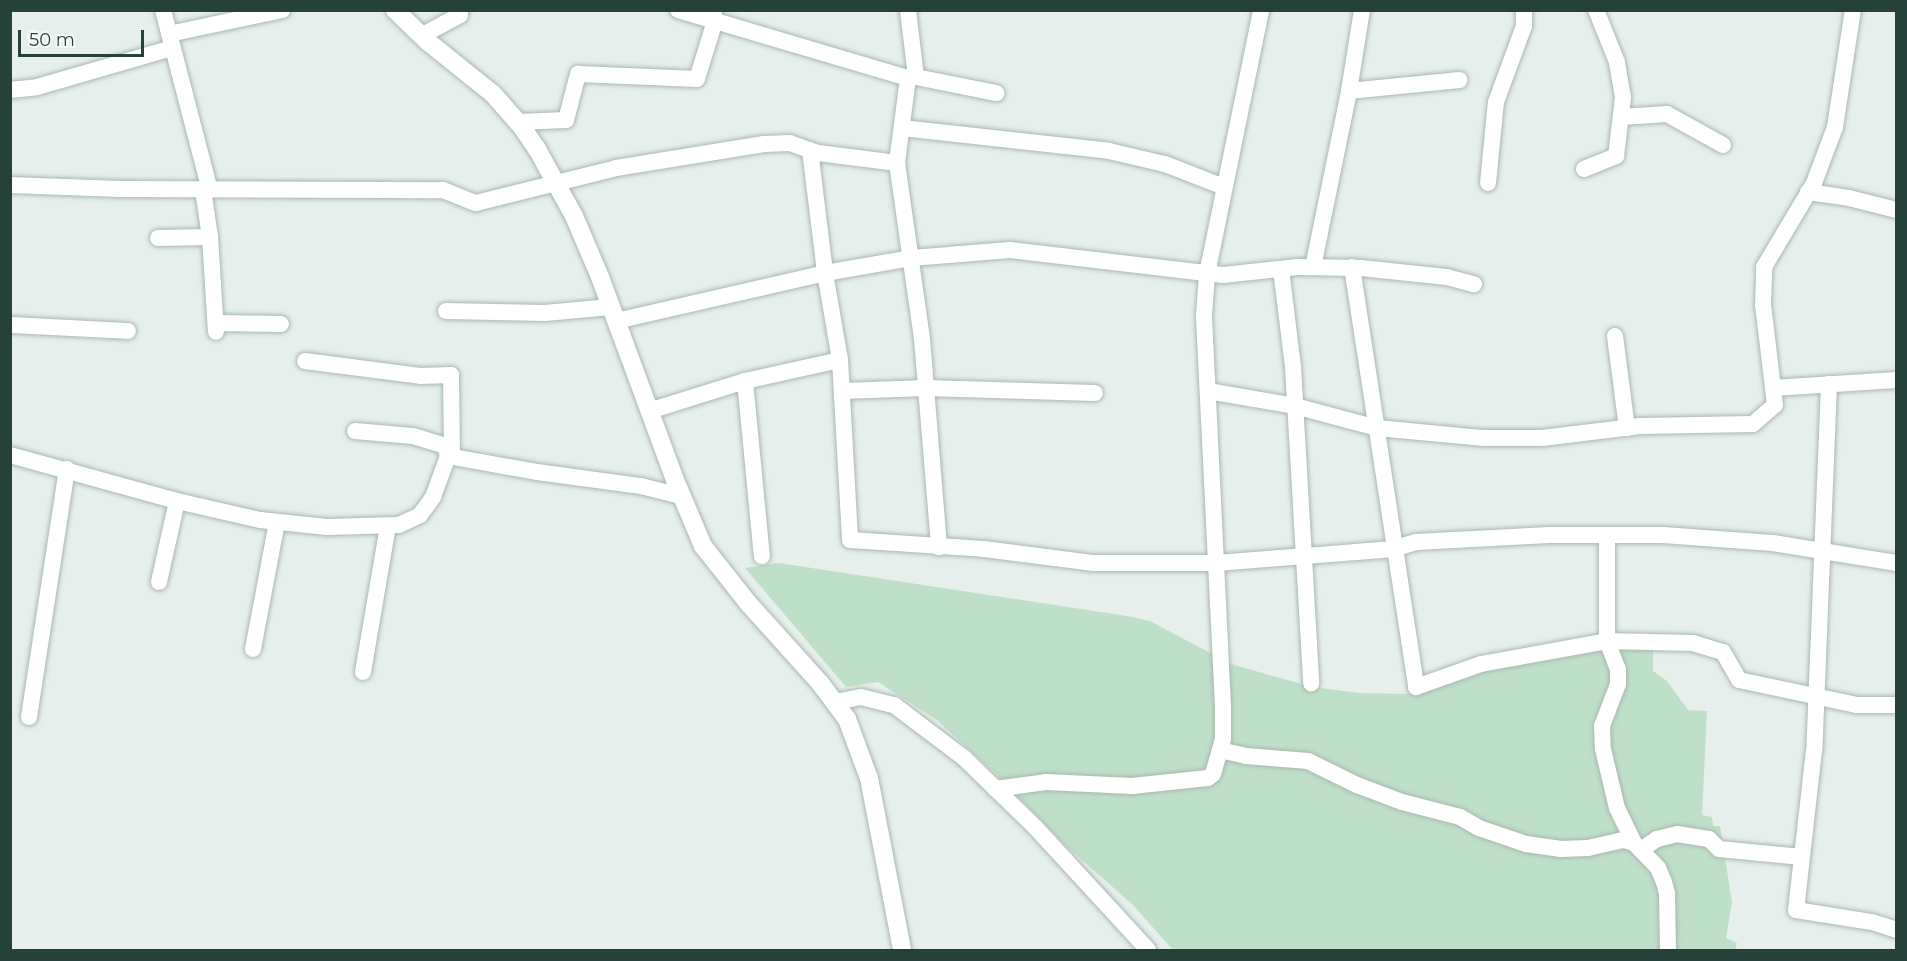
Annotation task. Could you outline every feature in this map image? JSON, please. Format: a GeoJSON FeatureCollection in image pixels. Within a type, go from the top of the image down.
{"type":"FeatureCollection","features":[{"type":"Feature","properties":{"kind":"street"},"geometry":{"type":"LineString","coordinates":[[163,10],[206,190],[216,327],[281,324]]}},
{"type":"Feature","properties":{"kind":"street"},"geometry":{"type":"LineString","coordinates":[[10,90],[37,87],[171,41],[282,10]]}},
{"type":"Feature","properties":{"kind":"street"},"geometry":{"type":"LineString","coordinates":[[395,10],[421,36],[493,94],[518,122],[574,216],[614,314],[681,496],[704,546],[725,575],[835,702],[847,719],[869,778],[902,951]]}},
{"type":"Feature","properties":{"kind":"street"},"geometry":{"type":"LineString","coordinates":[[421,36],[460,15],[460,10]]}},
{"type":"Feature","properties":{"kind":"street"},"geometry":{"type":"LineString","coordinates":[[678,10],[714,16],[912,77],[996,93]]}},
{"type":"Feature","properties":{"kind":"street"},"geometry":{"type":"LineString","coordinates":[[908,10],[912,77],[897,164],[926,388],[939,547]]}},
{"type":"Feature","properties":{"kind":"street"},"geometry":{"type":"LineString","coordinates":[[995,789],[1046,782],[1109,787],[1208,778],[1213,774],[1220,750],[1222,706],[1204,315],[1207,274],[1261,10]]}},
{"type":"Feature","properties":{"kind":"street"},"geometry":{"type":"LineString","coordinates":[[1313,267],[1349,91],[1362,10]]}},
{"type":"Feature","properties":{"kind":"street"},"geometry":{"type":"LineString","coordinates":[[1488,183],[1496,102],[1524,26],[1524,10]]}},
{"type":"Feature","properties":{"kind":"street"},"geometry":{"type":"LineString","coordinates":[[1584,169],[1616,156],[1623,97],[1617,62],[1596,10]]}},
{"type":"Feature","properties":{"kind":"street"},"geometry":{"type":"LineString","coordinates":[[1208,391],[1295,406],[1377,428],[1482,438],[1542,438],[1627,428],[1753,424],[1775,405],[1763,305],[1764,267],[1808,192],[1836,127],[1853,10]]}},
{"type":"Feature","properties":{"kind":"street"},"geometry":{"type":"LineString","coordinates":[[518,122],[566,120],[578,74],[697,79],[714,16]]}},
{"type":"Feature","properties":{"kind":"street"},"geometry":{"type":"LineString","coordinates":[[1349,91],[1459,80]]}},
{"type":"Feature","properties":{"kind":"street"},"geometry":{"type":"LineString","coordinates":[[1620,117],[1667,114],[1723,145]]}},
{"type":"Feature","properties":{"kind":"street"},"geometry":{"type":"LineString","coordinates":[[902,128],[1109,151],[1165,164],[1224,187]]}},
{"type":"Feature","properties":{"kind":"street"},"geometry":{"type":"LineString","coordinates":[[10,185],[206,190],[443,190],[476,203],[616,168],[764,144],[790,143],[810,150],[897,164]]}},
{"type":"Feature","properties":{"kind":"street"},"geometry":{"type":"LineString","coordinates":[[810,150],[825,273],[840,360],[850,540],[984,549],[1094,562],[1216,563],[1396,548],[1416,542],[1663,535],[1773,543],[1896,563]]}},
{"type":"Feature","properties":{"kind":"street"},"geometry":{"type":"LineString","coordinates":[[1808,192],[1849,198],[1896,210]]}},
{"type":"Feature","properties":{"kind":"street"},"geometry":{"type":"LineString","coordinates":[[158,238],[210,237]]}},
{"type":"Feature","properties":{"kind":"street"},"geometry":{"type":"LineString","coordinates":[[446,311],[614,314],[910,258],[1010,250],[1207,274],[1223,275],[1313,267],[1352,267],[1447,277],[1474,284]]}},
{"type":"Feature","properties":{"kind":"street"},"geometry":{"type":"LineString","coordinates":[[1352,267],[1416,687],[1481,664],[1606,641],[1693,643],[1723,652],[1738,680],[1857,705],[1896,705]]}},
{"type":"Feature","properties":{"kind":"street"},"geometry":{"type":"LineString","coordinates":[[1281,269],[1295,406],[1311,683]]}},
{"type":"Feature","properties":{"kind":"street"},"geometry":{"type":"LineString","coordinates":[[10,325],[128,331]]}},
{"type":"Feature","properties":{"kind":"street"},"geometry":{"type":"LineString","coordinates":[[1614,336],[1627,428]]}},
{"type":"Feature","properties":{"kind":"street"},"geometry":{"type":"LineString","coordinates":[[649,411],[745,381],[840,360]]}},
{"type":"Feature","properties":{"kind":"street"},"geometry":{"type":"LineString","coordinates":[[10,455],[177,501],[277,522],[327,527],[388,526],[399,525],[420,515],[433,497],[450,456],[451,375],[420,376],[305,361]]}},
{"type":"Feature","properties":{"kind":"street"},"geometry":{"type":"LineString","coordinates":[[1773,388],[1896,380]]}},
{"type":"Feature","properties":{"kind":"street"},"geometry":{"type":"LineString","coordinates":[[745,381],[762,556]]}},
{"type":"Feature","properties":{"kind":"street"},"geometry":{"type":"LineString","coordinates":[[1829,384],[1824,550],[1814,750],[1796,910],[1872,922],[1896,930]]}},
{"type":"Feature","properties":{"kind":"street"},"geometry":{"type":"LineString","coordinates":[[842,391],[926,388],[1095,393]]}},
{"type":"Feature","properties":{"kind":"street"},"geometry":{"type":"LineString","coordinates":[[355,431],[413,436],[445,446],[450,456]]}},
{"type":"Feature","properties":{"kind":"street"},"geometry":{"type":"LineString","coordinates":[[450,456],[537,472],[641,486],[681,496]]}},
{"type":"Feature","properties":{"kind":"street"},"geometry":{"type":"LineString","coordinates":[[29,717],[67,469]]}},
{"type":"Feature","properties":{"kind":"street"},"geometry":{"type":"LineString","coordinates":[[159,582],[177,501]]}},
{"type":"Feature","properties":{"kind":"street"},"geometry":{"type":"LineString","coordinates":[[252,649],[277,522]]}},
{"type":"Feature","properties":{"kind":"street"},"geometry":{"type":"LineString","coordinates":[[363,672],[388,526]]}},
{"type":"Feature","properties":{"kind":"street"},"geometry":{"type":"LineString","coordinates":[[1607,535],[1606,641],[1618,669],[1618,684],[1602,726],[1603,749],[1617,808],[1637,846],[1658,868],[1664,882],[1668,951]]}},
{"type":"Feature","properties":{"kind":"street"},"geometry":{"type":"LineString","coordinates":[[835,702],[861,697],[894,705],[964,758],[1035,827],[1148,951]]}},
{"type":"Feature","properties":{"kind":"street"},"geometry":{"type":"LineString","coordinates":[[1220,750],[1246,756],[1308,761],[1357,785],[1402,802],[1460,817],[1479,828],[1526,844],[1560,849],[1588,848],[1624,840],[1637,846],[1677,834],[1709,839],[1719,849],[1802,857]]}},
{"type":"Feature","properties":{"kind":"green space"},"geometry":{"type":"Polygon","coordinates":[[[779,563],[1150,621],[1231,664],[1312,687],[1360,693],[1411,694],[1458,676],[1599,647],[1653,650],[1653,671],[1667,681],[1688,710],[1707,711],[1702,815],[1712,817],[1713,826],[1720,826],[1732,902],[1726,938],[1737,943],[1735,950],[1173,950],[1133,905],[1066,846],[997,775],[937,720],[878,682],[846,687],[745,568],[779,563]]]}}]}
